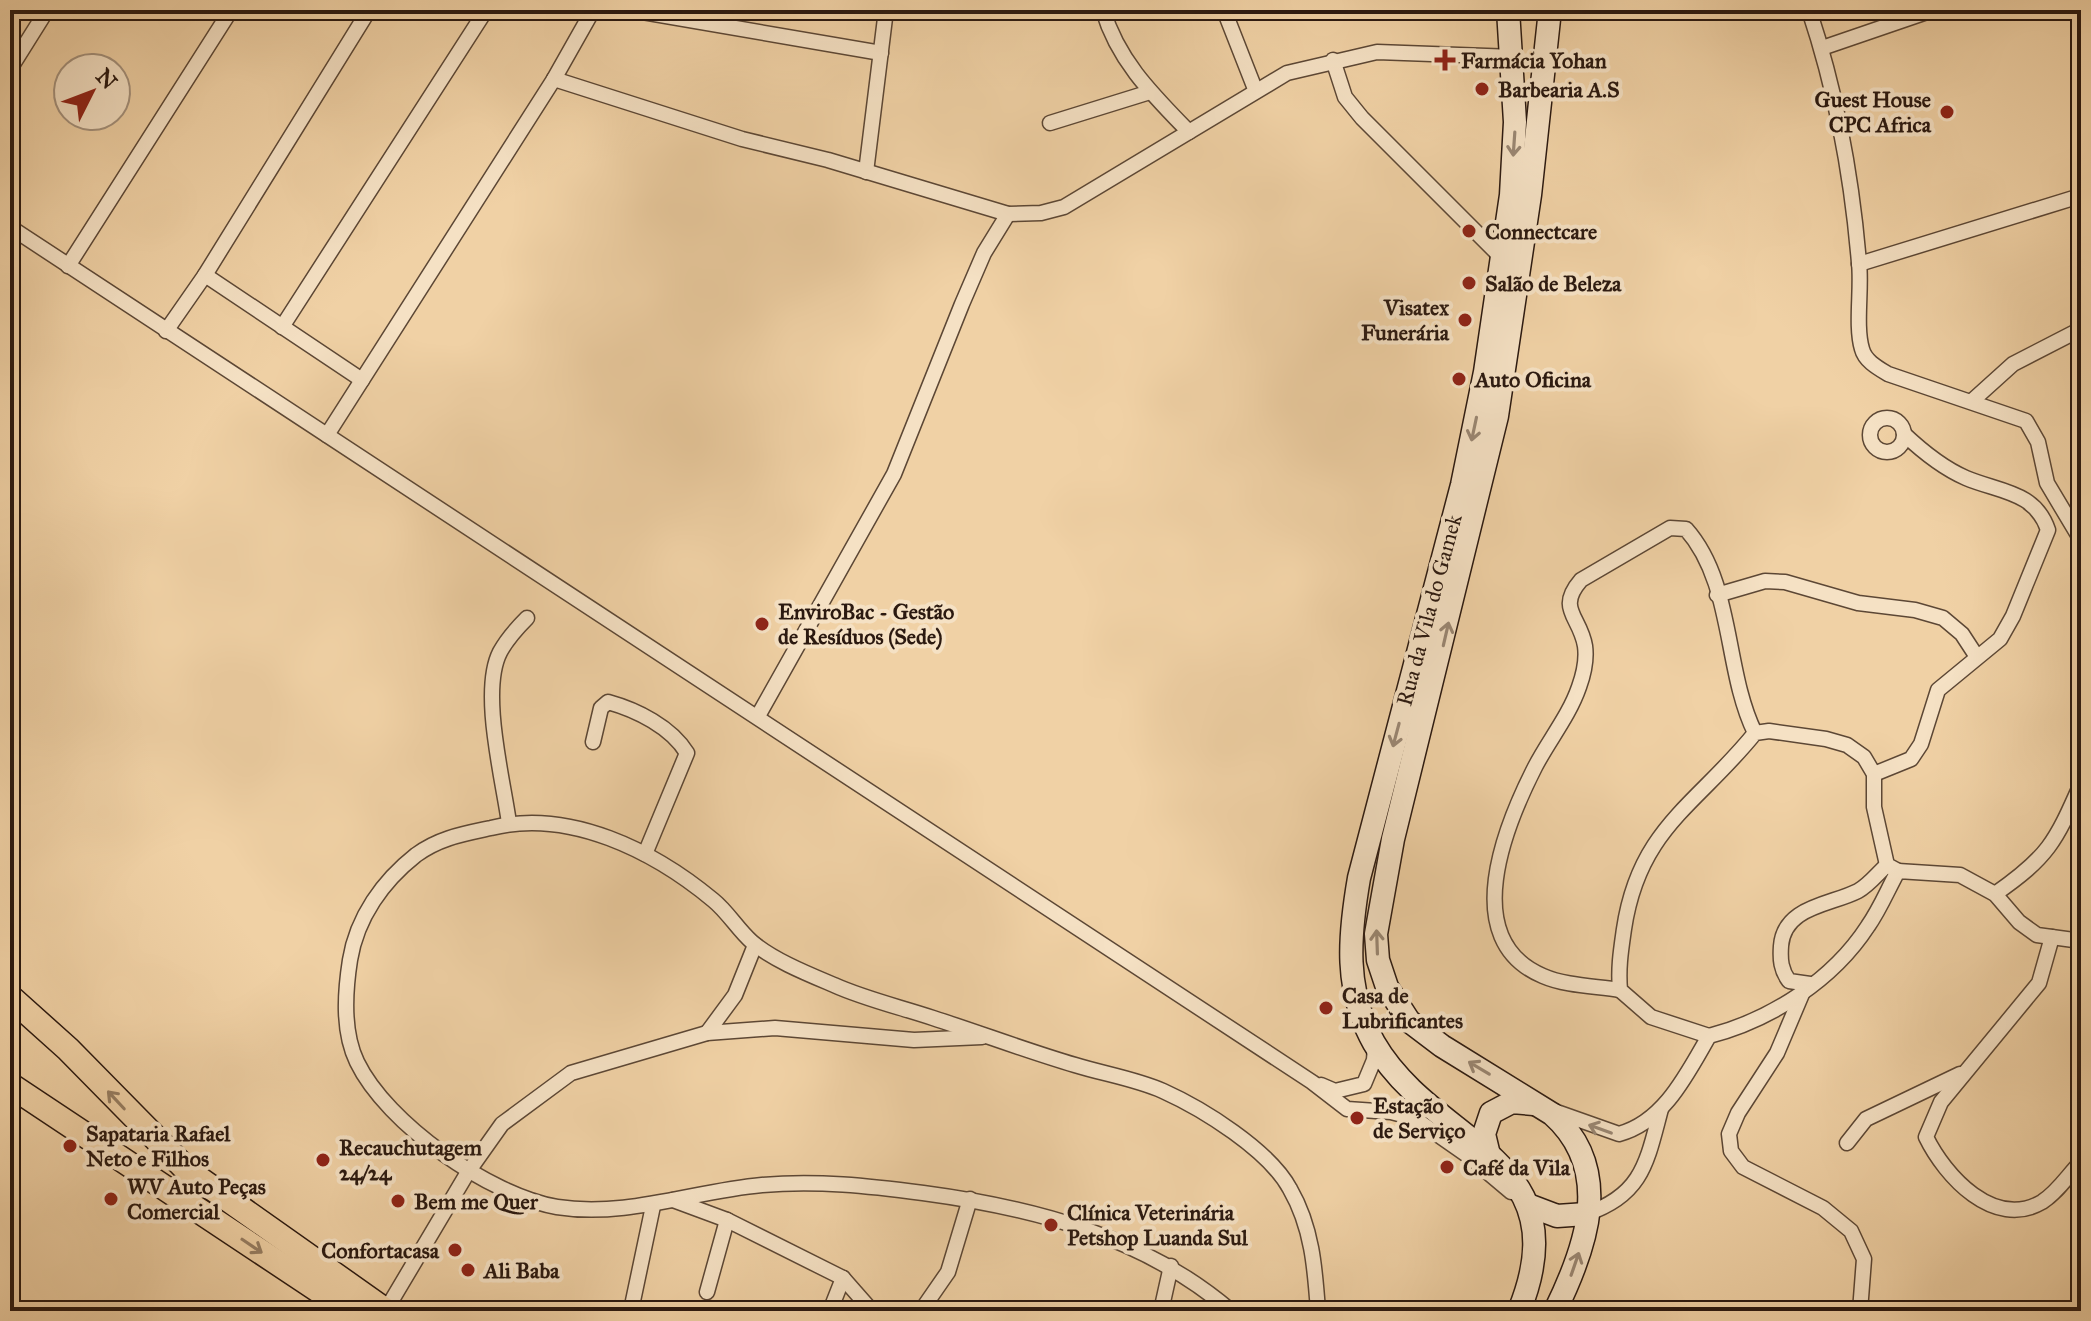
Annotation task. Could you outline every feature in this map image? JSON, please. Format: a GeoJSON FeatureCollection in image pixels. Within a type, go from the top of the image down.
{"type":"FeatureCollection","features":[{"type":"Feature","properties":{"kind":"highway"},"geometry":{"type":"LineString","coordinates":[[10,997],[68,1049],[188,1171],[386,1311]]}},
{"type":"Feature","properties":{"kind":"highway"},"geometry":{"type":"LineString","coordinates":[[10,1085],[350,1311]]}},
{"type":"Feature","properties":{"kind":"main road","name":"Rua da Vila do Gamek"},"geometry":{"type":"LineString","coordinates":[[1508,10],[1514,57],[1515,122],[1501,257],[1467,462],[1370,829],[1350,928],[1349,967],[1375,1044],[1422,1098],[1489,1155],[1528,1205],[1534,1221],[1536,1260],[1519,1311]]}},
{"type":"Feature","properties":{"kind":"main road","name":"Rua da Vila do Gamek"},"geometry":{"type":"LineString","coordinates":[[1550,10],[1530,195],[1497,416],[1393,839],[1376,934],[1378,960],[1387,987],[1409,1021],[1566,1127],[1585,1157],[1590,1190],[1586,1214],[1575,1269],[1555,1311]]}},
{"type":"Feature","properties":{"kind":"main road"},"geometry":{"type":"LineString","coordinates":[[1489,1155],[1484,1134],[1491,1113],[1512,1102],[1535,1104]]}},
{"type":"Feature","properties":{"kind":"main road"},"geometry":{"type":"LineString","coordinates":[[1528,1205],[1557,1216],[1586,1214]]}},
{"type":"Feature","properties":{"kind":"street"},"geometry":{"type":"LineString","coordinates":[[10,69],[47,10]]}},
{"type":"Feature","properties":{"kind":"street"},"geometry":{"type":"LineString","coordinates":[[68,266],[231,10]]}},
{"type":"Feature","properties":{"kind":"street"},"geometry":{"type":"LineString","coordinates":[[166,331],[205,275],[369,10]]}},
{"type":"Feature","properties":{"kind":"street"},"geometry":{"type":"LineString","coordinates":[[282,327],[486,10]]}},
{"type":"Feature","properties":{"kind":"street"},"geometry":{"type":"LineString","coordinates":[[327,435],[554,79],[593,10]]}},
{"type":"Feature","properties":{"kind":"street"},"geometry":{"type":"LineString","coordinates":[[631,10],[881,53]]}},
{"type":"Feature","properties":{"kind":"street"},"geometry":{"type":"LineString","coordinates":[[866,172],[886,10]]}},
{"type":"Feature","properties":{"kind":"street"},"geometry":{"type":"LineString","coordinates":[[1103,10],[1111,36],[1150,92],[1189,132]]}},
{"type":"Feature","properties":{"kind":"street"},"geometry":{"type":"LineString","coordinates":[[1224,10],[1255,89]]}},
{"type":"Feature","properties":{"kind":"street"},"geometry":{"type":"LineString","coordinates":[[1809,10],[1836,106],[1859,264],[1862,350],[1873,365],[1888,374],[2026,421],[2038,442],[2047,483],[2081,540]]}},
{"type":"Feature","properties":{"kind":"street"},"geometry":{"type":"LineString","coordinates":[[1822,48],[1933,10]]}},
{"type":"Feature","properties":{"kind":"street"},"geometry":{"type":"LineString","coordinates":[[554,79],[742,139],[1008,214],[1041,213],[1064,207],[1255,89],[1287,73],[1377,52],[1514,57]]}},
{"type":"Feature","properties":{"kind":"street"},"geometry":{"type":"LineString","coordinates":[[1333,60],[1345,97],[1362,118],[1501,257]]}},
{"type":"Feature","properties":{"kind":"street"},"geometry":{"type":"LineString","coordinates":[[1050,123],[1150,92]]}},
{"type":"Feature","properties":{"kind":"street"},"geometry":{"type":"LineString","coordinates":[[1859,264],[2080,196]]}},
{"type":"Feature","properties":{"kind":"street"},"geometry":{"type":"LineString","coordinates":[[758,716],[894,474],[984,253],[1008,214]]}},
{"type":"Feature","properties":{"kind":"street"},"geometry":{"type":"LineString","coordinates":[[10,227],[758,716],[1312,1082],[1347,1109],[1391,1112],[1414,1118],[1467,1155],[1528,1205]]}},
{"type":"Feature","properties":{"kind":"street"},"geometry":{"type":"LineString","coordinates":[[205,275],[362,380]]}},
{"type":"Feature","properties":{"kind":"street"},"geometry":{"type":"LineString","coordinates":[[1972,401],[2013,364],[2081,329]]}},
{"type":"Feature","properties":{"kind":"street"},"geometry":{"type":"LineString","coordinates":[[1874,774],[1911,759],[1921,744],[1938,690],[2000,639],[2013,616],[2048,530],[2044,517],[2031,502],[1965,478],[1926,454],[1904,434]]}},
{"type":"Feature","properties":{"kind":"street"},"geometry":{"type":"LineString","coordinates":[[1620,990],[1618,967],[1628,903],[1647,855],[1676,815],[1755,733],[1769,731],[1847,745],[1864,757],[1874,774],[1874,807],[1892,868],[1867,928],[1806,989],[1743,1027],[1709,1036],[1651,1017],[1620,990],[1541,975],[1522,962],[1499,932],[1493,912],[1499,861],[1517,802],[1564,720],[1583,671],[1585,643],[1569,607],[1573,589],[1606,564],[1679,526],[1700,548],[1717,595],[1735,675],[1755,733]]}},
{"type":"Feature","properties":{"kind":"street"},"geometry":{"type":"LineString","coordinates":[[1717,595],[1765,581],[1785,582],[1858,603],[1915,610],[1943,618],[1962,634],[1977,657]]}},
{"type":"Feature","properties":{"kind":"street"},"geometry":{"type":"LineString","coordinates":[[509,823],[491,703],[492,677],[499,654],[527,618]]}},
{"type":"Feature","properties":{"kind":"street"},"geometry":{"type":"LineString","coordinates":[[593,742],[601,708],[608,702],[622,706],[677,737],[687,753],[645,854]]}},
{"type":"Feature","properties":{"kind":"street"},"geometry":{"type":"LineString","coordinates":[[1995,894],[2032,868],[2051,848],[2081,784]]}},
{"type":"Feature","properties":{"kind":"street"},"geometry":{"type":"LineString","coordinates":[[1231,1311],[1171,1266],[1113,1238],[1057,1218],[970,1199],[838,1184],[769,1184],[710,1191],[653,1206],[561,1208],[514,1196],[468,1172],[373,1089],[354,1058],[346,1025],[351,954],[367,908],[396,870],[434,841],[509,823],[579,827],[645,854],[715,901],[755,945],[836,986],[985,1037],[1164,1091],[1244,1139],[1289,1185],[1314,1249],[1318,1311]]}},
{"type":"Feature","properties":{"kind":"street"},"geometry":{"type":"LineString","coordinates":[[1806,989],[1789,981],[1783,973],[1782,937],[1791,922],[1807,910],[1860,890],[1892,868],[1960,875],[1995,894],[2019,922],[2037,935],[2081,941]]}},
{"type":"Feature","properties":{"kind":"street"},"geometry":{"type":"LineString","coordinates":[[2052,937],[2039,983],[1941,1102],[1926,1137],[1937,1160],[1968,1191],[2007,1211],[2024,1209],[2056,1190],[2081,1162]]}},
{"type":"Feature","properties":{"kind":"street"},"geometry":{"type":"LineString","coordinates":[[707,1033],[735,995],[755,945]]}},
{"type":"Feature","properties":{"kind":"street"},"geometry":{"type":"LineString","coordinates":[[1806,989],[1777,1053],[1738,1113],[1729,1134],[1731,1151],[1743,1167],[1823,1208],[1851,1231],[1864,1259],[1860,1311]]}},
{"type":"Feature","properties":{"kind":"street"},"geometry":{"type":"LineString","coordinates":[[386,1311],[468,1172],[502,1124],[571,1073],[707,1033],[775,1028],[914,1040],[985,1037]]}},
{"type":"Feature","properties":{"kind":"street"},"geometry":{"type":"LineString","coordinates":[[1586,1214],[1618,1199],[1644,1172],[1661,1109],[1709,1036]]}},
{"type":"Feature","properties":{"kind":"street"},"geometry":{"type":"LineString","coordinates":[[1312,1082],[1335,1091],[1364,1084],[1374,1060],[1375,1044]]}},
{"type":"Feature","properties":{"kind":"street"},"geometry":{"type":"LineString","coordinates":[[1847,1143],[1866,1119],[1964,1072]]}},
{"type":"Feature","properties":{"kind":"street"},"geometry":{"type":"LineString","coordinates":[[1535,1104],[1619,1134],[1630,1131],[1661,1109]]}},
{"type":"Feature","properties":{"kind":"street"},"geometry":{"type":"LineString","coordinates":[[921,1311],[948,1272],[970,1199]]}},
{"type":"Feature","properties":{"kind":"street"},"geometry":{"type":"LineString","coordinates":[[672,1200],[727,1220],[843,1278],[872,1311]]}},
{"type":"Feature","properties":{"kind":"street"},"geometry":{"type":"LineString","coordinates":[[633,1301],[653,1206]]}},
{"type":"Feature","properties":{"kind":"street"},"geometry":{"type":"LineString","coordinates":[[707,1292],[727,1220]]}},
{"type":"Feature","properties":{"kind":"street"},"geometry":{"type":"LineString","coordinates":[[1161,1311],[1171,1266]]}},
{"type":"Feature","properties":{"kind":"street"},"geometry":{"type":"LineString","coordinates":[[830,1311],[843,1278]]}},
{"type":"Feature","properties":{"kind":"place","name":"Farmácia Yohan"},"geometry":{"type":"Point","coordinates":[1445,60]}},
{"type":"Feature","properties":{"kind":"place","name":"Barbearia A.S"},"geometry":{"type":"Point","coordinates":[1482,89]}},
{"type":"Feature","properties":{"kind":"place","name":"Guest House CPC Africa"},"geometry":{"type":"Point","coordinates":[1947,112]}},
{"type":"Feature","properties":{"kind":"place","name":"Connectcare"},"geometry":{"type":"Point","coordinates":[1469,231]}},
{"type":"Feature","properties":{"kind":"place","name":"Salão de Beleza"},"geometry":{"type":"Point","coordinates":[1469,283]}},
{"type":"Feature","properties":{"kind":"place","name":"Visatex Funerária"},"geometry":{"type":"Point","coordinates":[1465,320]}},
{"type":"Feature","properties":{"kind":"place","name":"Auto Oficina"},"geometry":{"type":"Point","coordinates":[1459,379]}},
{"type":"Feature","properties":{"kind":"place","name":"EnviroBac - Gestão de Resíduos (Sede)"},"geometry":{"type":"Point","coordinates":[762,624]}},
{"type":"Feature","properties":{"kind":"place","name":"Casa de Lubrificantes"},"geometry":{"type":"Point","coordinates":[1326,1008]}},
{"type":"Feature","properties":{"kind":"place","name":"Estação de Serviço"},"geometry":{"type":"Point","coordinates":[1357,1118]}},
{"type":"Feature","properties":{"kind":"place","name":"Sapataria Rafael Neto e Filhos"},"geometry":{"type":"Point","coordinates":[70,1146]}},
{"type":"Feature","properties":{"kind":"place","name":"Recauchutagem 24/24"},"geometry":{"type":"Point","coordinates":[323,1160]}},
{"type":"Feature","properties":{"kind":"place","name":"Café da Vila"},"geometry":{"type":"Point","coordinates":[1447,1167]}},
{"type":"Feature","properties":{"kind":"place","name":"WV Auto Peças Comercial"},"geometry":{"type":"Point","coordinates":[111,1199]}},
{"type":"Feature","properties":{"kind":"place","name":"Bem me Quer"},"geometry":{"type":"Point","coordinates":[398,1201]}},
{"type":"Feature","properties":{"kind":"place","name":"Clínica Veterinária Petshop Luanda Sul"},"geometry":{"type":"Point","coordinates":[1051,1225]}},
{"type":"Feature","properties":{"kind":"place","name":"Confortacasa"},"geometry":{"type":"Point","coordinates":[455,1250]}},
{"type":"Feature","properties":{"kind":"place","name":"Ali Baba"},"geometry":{"type":"Point","coordinates":[468,1270]}}]}
